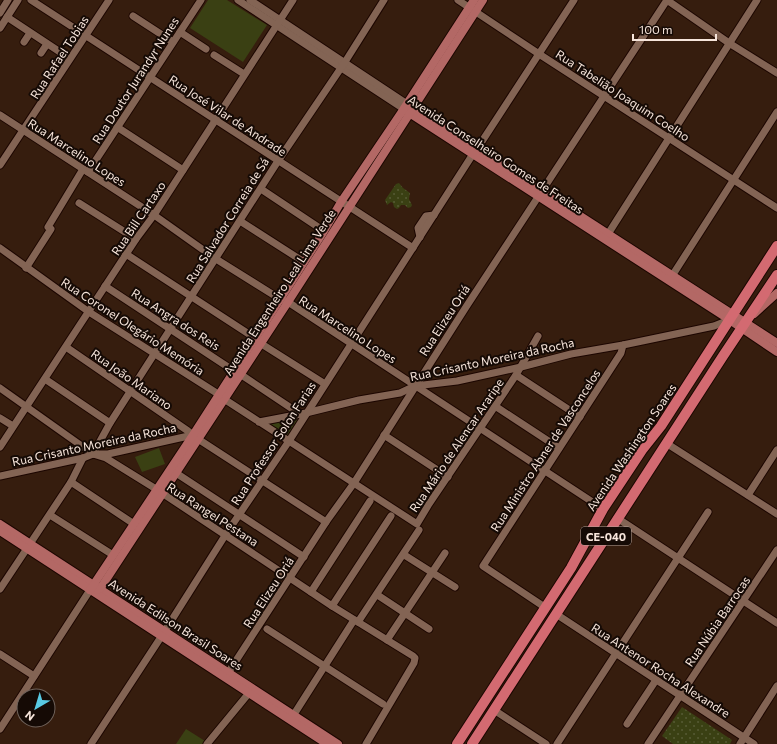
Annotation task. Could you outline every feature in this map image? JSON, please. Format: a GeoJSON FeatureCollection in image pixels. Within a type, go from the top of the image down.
{"type":"FeatureCollection","features":[{"type":"Feature","properties":{"kind":"highway","name":"Avenida Washington Soares"},"geometry":{"type":"LineString","coordinates":[[457,744],[571,568],[603,509],[642,450],[661,426],[777,246]]}},
{"type":"Feature","properties":{"kind":"highway","name":"CE-040"},"geometry":{"type":"LineString","coordinates":[[472,744],[617,518],[777,275]]}},
{"type":"Feature","properties":{"kind":"main road","name":"Avenida Engenheiro Leal Lima Verde"},"geometry":{"type":"LineString","coordinates":[[473,9],[474,0]]}},
{"type":"Feature","properties":{"kind":"main road","name":"Avenida Engenheiro Leal Lima Verde"},"geometry":{"type":"LineString","coordinates":[[95,588],[196,437],[284,301],[349,208],[409,109],[473,9],[483,0]]}},
{"type":"Feature","properties":{"kind":"main road","name":"Avenida Engenheiro Leal Lima Verde"},"geometry":{"type":"LineString","coordinates":[[284,301],[304,262],[341,202],[409,109]]}},
{"type":"Feature","properties":{"kind":"main road","name":"Avenida Conselheiro Gomes de Freitas"},"geometry":{"type":"LineString","coordinates":[[409,109],[743,325]]}},
{"type":"Feature","properties":{"kind":"main road","name":"Avenida Conselheiro Gomes de Freitas"},"geometry":{"type":"LineString","coordinates":[[541,194],[608,234],[731,317]]}},
{"type":"Feature","properties":{"kind":"main road"},"geometry":{"type":"LineString","coordinates":[[743,325],[777,293]]}},
{"type":"Feature","properties":{"kind":"main road"},"geometry":{"type":"LineString","coordinates":[[743,325],[777,343]]}},
{"type":"Feature","properties":{"kind":"main road"},"geometry":{"type":"LineString","coordinates":[[743,325],[777,352]]}},
{"type":"Feature","properties":{"kind":"main road","name":"Avenida Engenheiro Leal Lima Verde"},"geometry":{"type":"LineString","coordinates":[[95,588],[113,555],[134,524],[159,491],[176,473],[196,437]]}},
{"type":"Feature","properties":{"kind":"main road","name":"Avenida Edilson Brasil Soares"},"geometry":{"type":"LineString","coordinates":[[0,524],[29,546],[95,588],[249,693],[338,744]]}},
{"type":"Feature","properties":{"kind":"main road","name":"Avenida Edilson Brasil Soares"},"geometry":{"type":"LineString","coordinates":[[0,531],[29,546]]}},
{"type":"Feature","properties":{"kind":"main road","name":"Avenida Edilson Brasil Soares"},"geometry":{"type":"LineString","coordinates":[[163,634],[228,673],[292,717],[327,744]]}},
{"type":"Feature","properties":{"kind":"street"},"geometry":{"type":"LineString","coordinates":[[0,13],[8,0]]}},
{"type":"Feature","properties":{"kind":"street"},"geometry":{"type":"LineString","coordinates":[[0,28],[18,0]]}},
{"type":"Feature","properties":{"kind":"street","name":"Rua José Vilar de Andrade"},"geometry":{"type":"LineString","coordinates":[[31,0],[349,208],[413,248]]}},
{"type":"Feature","properties":{"kind":"street","name":"Rua Rafael Tobias"},"geometry":{"type":"LineString","coordinates":[[0,165],[109,0]]}},
{"type":"Feature","properties":{"kind":"street","name":"Rua Doutor Jurandyr Nunes"},"geometry":{"type":"LineString","coordinates":[[26,268],[51,229],[48,227],[118,127],[201,0]]}},
{"type":"Feature","properties":{"kind":"street","name":"Avenida Conselheiro Gomes de Freitas"},"geometry":{"type":"LineString","coordinates":[[238,0],[278,22]]}},
{"type":"Feature","properties":{"kind":"street","name":"Avenida Conselheiro Gomes de Freitas"},"geometry":{"type":"LineString","coordinates":[[250,0],[278,22],[409,109]]}},
{"type":"Feature","properties":{"kind":"street","name":"Rua Bill Cartaxo"},"geometry":{"type":"LineString","coordinates":[[0,447],[126,254],[154,215],[293,0]]}},
{"type":"Feature","properties":{"kind":"street","name":"Rua Salvador Correia de Sá"},"geometry":{"type":"LineString","coordinates":[[93,454],[110,423],[170,329],[384,0]]}},
{"type":"Feature","properties":{"kind":"street","name":"Rua Tabelião Joaquim Coelho"},"geometry":{"type":"LineString","coordinates":[[458,0],[777,208]]}},
{"type":"Feature","properties":{"kind":"street","name":"Rua Professor Solon Farias"},"geometry":{"type":"LineString","coordinates":[[91,744],[239,514],[288,441],[303,413],[325,384],[574,0]]}},
{"type":"Feature","properties":{"kind":"street"},"geometry":{"type":"LineString","coordinates":[[667,0],[729,43],[777,73]]}},
{"type":"Feature","properties":{"kind":"street","name":"Rua Elizeu Oriá"},"geometry":{"type":"LineString","coordinates":[[228,673],[326,522],[354,483],[414,386],[667,0]]}},
{"type":"Feature","properties":{"kind":"street"},"geometry":{"type":"LineString","coordinates":[[608,234],[757,0]]}},
{"type":"Feature","properties":{"kind":"street"},"geometry":{"type":"LineString","coordinates":[[133,16],[174,42]]}},
{"type":"Feature","properties":{"kind":"street"},"geometry":{"type":"LineString","coordinates":[[7,17],[63,54]]}},
{"type":"Feature","properties":{"kind":"street"},"geometry":{"type":"LineString","coordinates":[[180,32],[206,49]]}},
{"type":"Feature","properties":{"kind":"street"},"geometry":{"type":"LineString","coordinates":[[24,42],[30,33]]}},
{"type":"Feature","properties":{"kind":"street"},"geometry":{"type":"LineString","coordinates":[[41,53],[47,44]]}},
{"type":"Feature","properties":{"kind":"street"},"geometry":{"type":"LineString","coordinates":[[214,55],[244,74]]}},
{"type":"Feature","properties":{"kind":"street"},"geometry":{"type":"LineString","coordinates":[[672,276],[777,112]]}},
{"type":"Feature","properties":{"kind":"street","name":"Rua Marcelino Lopes"},"geometry":{"type":"LineString","coordinates":[[0,115],[154,215],[216,259],[351,344],[603,509]]}},
{"type":"Feature","properties":{"kind":"street"},"geometry":{"type":"LineString","coordinates":[[118,127],[183,170]]}},
{"type":"Feature","properties":{"kind":"street"},"geometry":{"type":"LineString","coordinates":[[261,189],[324,231]]}},
{"type":"Feature","properties":{"kind":"street"},"geometry":{"type":"LineString","coordinates":[[79,203],[136,239]]}},
{"type":"Feature","properties":{"kind":"street"},"geometry":{"type":"LineString","coordinates":[[240,221],[304,262]]}},
{"type":"Feature","properties":{"kind":"street","name":"Rua Coronel Olegário Memória"},"geometry":{"type":"LineString","coordinates":[[0,248],[89,312],[155,353],[354,483],[418,527]]}},
{"type":"Feature","properties":{"kind":"street"},"geometry":{"type":"LineString","coordinates":[[126,254],[191,298],[325,384]]}},
{"type":"Feature","properties":{"kind":"street","name":"Rua Angra dos Reis"},"geometry":{"type":"LineString","coordinates":[[105,286],[303,413]]}},
{"type":"Feature","properties":{"kind":"street","name":"Rua Crisanto Moreira da Rocha"},"geometry":{"type":"LineString","coordinates":[[259,422],[360,400],[400,393],[414,386],[456,381],[520,368],[572,354],[714,326],[731,317]]}},
{"type":"Feature","properties":{"kind":"street","name":"Rua Mário de Alencar Araripe"},"geometry":{"type":"LineString","coordinates":[[292,717],[418,527],[429,504],[520,368],[538,336]]}},
{"type":"Feature","properties":{"kind":"street","name":"Rua Ministro Abner de Vasconcelos"},"geometry":{"type":"LineString","coordinates":[[546,608],[483,566],[621,353],[623,345]]}},
{"type":"Feature","properties":{"kind":"street","name":"Rua João Mariano"},"geometry":{"type":"LineString","coordinates":[[66,347],[196,437],[326,522]]}},
{"type":"Feature","properties":{"kind":"street"},"geometry":{"type":"LineString","coordinates":[[516,374],[580,417]]}},
{"type":"Feature","properties":{"kind":"street"},"geometry":{"type":"LineString","coordinates":[[45,379],[110,423]]}},
{"type":"Feature","properties":{"kind":"street"},"geometry":{"type":"LineString","coordinates":[[433,384],[432,390],[434,398]]}},
{"type":"Feature","properties":{"kind":"street","name":"Rua Rangel Pestana"},"geometry":{"type":"LineString","coordinates":[[0,388],[93,454],[106,458],[159,491],[226,534],[332,606],[411,654],[415,658],[414,664],[366,744]]}},
{"type":"Feature","properties":{"kind":"street"},"geometry":{"type":"LineString","coordinates":[[495,406],[559,448]]}},
{"type":"Feature","properties":{"kind":"street"},"geometry":{"type":"LineString","coordinates":[[0,418],[12,428]]}},
{"type":"Feature","properties":{"kind":"street"},"geometry":{"type":"LineString","coordinates":[[0,423],[12,428]]}},
{"type":"Feature","properties":{"kind":"street"},"geometry":{"type":"LineString","coordinates":[[384,435],[448,477]]}},
{"type":"Feature","properties":{"kind":"street","name":"Rua Crisanto Moreira da Rocha"},"geometry":{"type":"LineString","coordinates":[[0,476],[83,458],[93,454],[108,454],[196,437]]}},
{"type":"Feature","properties":{"kind":"street"},"geometry":{"type":"LineString","coordinates":[[666,443],[777,514]]}},
{"type":"Feature","properties":{"kind":"street"},"geometry":{"type":"LineString","coordinates":[[748,495],[777,450]]}},
{"type":"Feature","properties":{"kind":"street"},"geometry":{"type":"LineString","coordinates":[[0,589],[71,482],[83,458]]}},
{"type":"Feature","properties":{"kind":"street"},"geometry":{"type":"LineString","coordinates":[[176,473],[304,557]]}},
{"type":"Feature","properties":{"kind":"street"},"geometry":{"type":"LineString","coordinates":[[71,482],[134,524]]}},
{"type":"Feature","properties":{"kind":"street"},"geometry":{"type":"LineString","coordinates":[[312,592],[370,501]]}},
{"type":"Feature","properties":{"kind":"street"},"geometry":{"type":"LineString","coordinates":[[557,744],[708,512]]}},
{"type":"Feature","properties":{"kind":"street"},"geometry":{"type":"LineString","coordinates":[[50,515],[113,555]]}},
{"type":"Feature","properties":{"kind":"street"},"geometry":{"type":"LineString","coordinates":[[332,606],[391,516]]}},
{"type":"Feature","properties":{"kind":"street"},"geometry":{"type":"LineString","coordinates":[[617,518],[777,623]]}},
{"type":"Feature","properties":{"kind":"street","name":"Rua Núbia Barrocas"},"geometry":{"type":"LineString","coordinates":[[648,744],[777,550]]}},
{"type":"Feature","properties":{"kind":"street"},"geometry":{"type":"LineString","coordinates":[[388,640],[445,553]]}},
{"type":"Feature","properties":{"kind":"street"},"geometry":{"type":"LineString","coordinates":[[406,556],[454,587]]}},
{"type":"Feature","properties":{"kind":"street","name":"Avenida Engenheiro Leal Lima Verde"},"geometry":{"type":"LineString","coordinates":[[0,729],[34,676],[95,588]]}},
{"type":"Feature","properties":{"kind":"street"},"geometry":{"type":"LineString","coordinates":[[379,596],[429,629]]}},
{"type":"Feature","properties":{"kind":"street","name":"Rua Antenor Rocha Alexandre"},"geometry":{"type":"LineString","coordinates":[[556,614],[680,696],[742,741],[754,744]]}},
{"type":"Feature","properties":{"kind":"street"},"geometry":{"type":"LineString","coordinates":[[266,630],[383,704]]}},
{"type":"Feature","properties":{"kind":"street"},"geometry":{"type":"LineString","coordinates":[[0,654],[34,676]]}},
{"type":"Feature","properties":{"kind":"street"},"geometry":{"type":"LineString","coordinates":[[627,724],[656,680]]}},
{"type":"Feature","properties":{"kind":"street"},"geometry":{"type":"LineString","coordinates":[[742,741],[777,686]]}},
{"type":"Feature","properties":{"kind":"street"},"geometry":{"type":"LineString","coordinates":[[207,744],[249,693]]}},
{"type":"Feature","properties":{"kind":"street"},"geometry":{"type":"LineString","coordinates":[[494,710],[546,744]]}},
{"type":"Feature","properties":{"kind":"green space"},"geometry":{"type":"Polygon","coordinates":[[[208,0],[227,0],[267,25],[243,62],[190,28],[208,0]]]}},
{"type":"Feature","properties":{"kind":"green space"},"geometry":{"type":"Polygon","coordinates":[[[399,183],[410,193],[409,199],[412,205],[411,207],[408,208],[405,205],[401,205],[397,209],[391,202],[387,205],[385,200],[396,184],[399,183]]]}},
{"type":"Feature","properties":{"kind":"green space"},"geometry":{"type":"Polygon","coordinates":[[[299,417],[287,436],[268,423],[299,417]]]}},
{"type":"Feature","properties":{"kind":"green space"},"geometry":{"type":"Polygon","coordinates":[[[159,448],[165,464],[142,472],[135,457],[159,448]]]}},
{"type":"Feature","properties":{"kind":"green space"},"geometry":{"type":"Polygon","coordinates":[[[682,707],[732,740],[730,744],[673,744],[662,736],[682,707]]]}},
{"type":"Feature","properties":{"kind":"green space"},"geometry":{"type":"Polygon","coordinates":[[[186,729],[205,741],[202,744],[176,744],[186,729]]]}}]}
